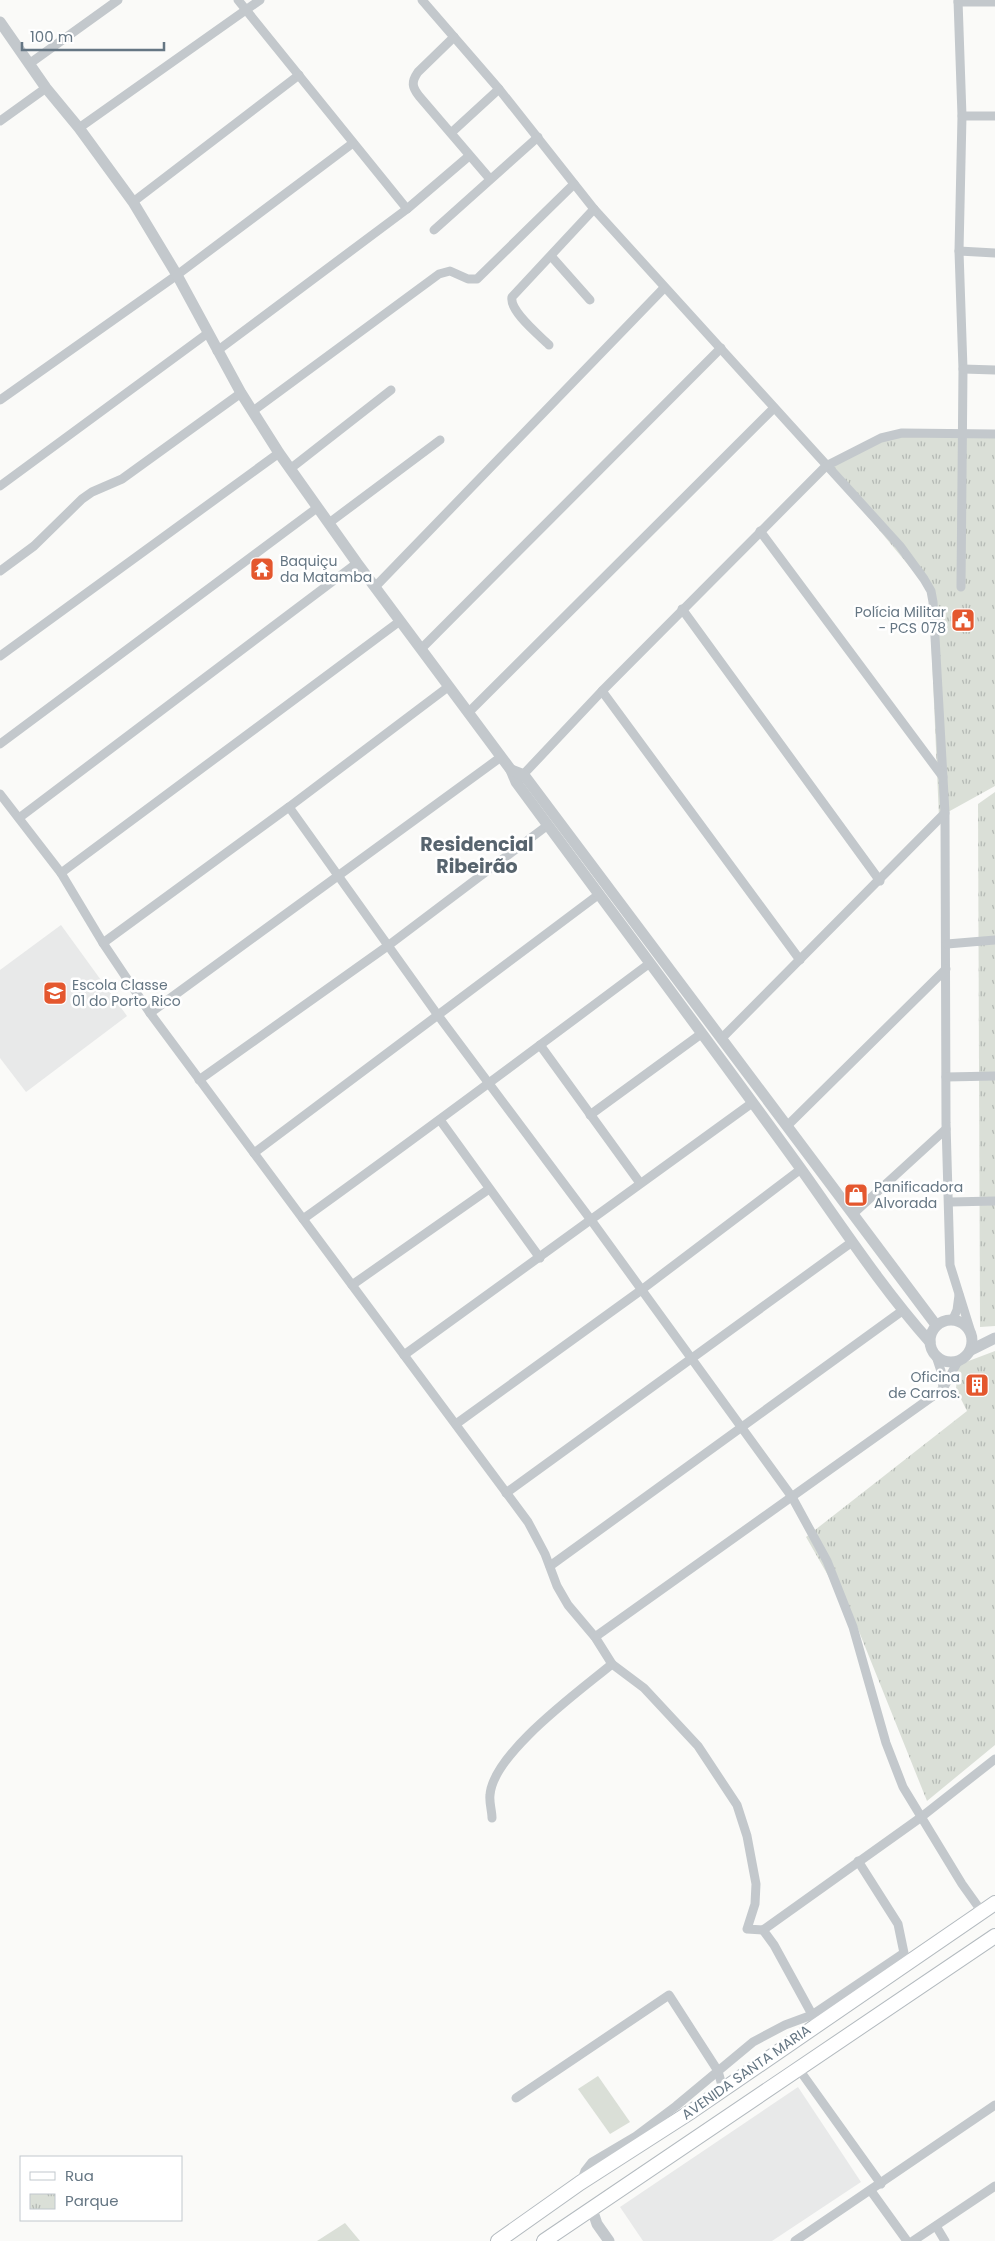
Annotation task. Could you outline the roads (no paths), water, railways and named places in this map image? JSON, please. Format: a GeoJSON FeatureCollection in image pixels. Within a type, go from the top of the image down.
{"type":"FeatureCollection","features":[{"type":"Feature","properties":{"kind":"main road","name":"AVENIDA SANTA MARIA"},"geometry":{"type":"LineString","coordinates":[[498,2241],[680,2114],[723,2089],[814,2019],[995,1903]]}},
{"type":"Feature","properties":{"kind":"main road","name":"AVENIDA SANTA MARIA"},"geometry":{"type":"LineString","coordinates":[[544,2241],[798,2068],[994,1938]]}},
{"type":"Feature","properties":{"kind":"main road"},"geometry":{"type":"LineString","coordinates":[[684,2145],[680,2114],[694,2121],[705,2131]]}},
{"type":"Feature","properties":{"kind":"street"},"geometry":{"type":"LineString","coordinates":[[29,64],[118,0]]}},
{"type":"Feature","properties":{"kind":"street"},"geometry":{"type":"LineString","coordinates":[[238,0],[407,209]]}},
{"type":"Feature","properties":{"kind":"street"},"geometry":{"type":"LineString","coordinates":[[79,128],[260,0]]}},
{"type":"Feature","properties":{"kind":"street"},"geometry":{"type":"LineString","coordinates":[[422,0],[499,89],[594,209],[900,546],[931,591],[945,813],[947,944],[946,1129],[950,1202],[950,1265],[971,1331],[973,1342],[971,1350]]}},
{"type":"Feature","properties":{"kind":"street"},"geometry":{"type":"LineString","coordinates":[[961,587],[963,370],[959,251],[962,116],[958,1],[995,2]]}},
{"type":"Feature","properties":{"kind":"street"},"geometry":{"type":"LineString","coordinates":[[0,24],[133,202],[177,276],[216,351],[241,393],[279,453],[357,563],[501,757],[520,778],[721,1039],[936,1325]]}},
{"type":"Feature","properties":{"kind":"street"},"geometry":{"type":"LineString","coordinates":[[454,36],[418,72],[412,83],[419,96],[490,179]]}},
{"type":"Feature","properties":{"kind":"street"},"geometry":{"type":"LineString","coordinates":[[133,202],[299,75]]}},
{"type":"Feature","properties":{"kind":"street"},"geometry":{"type":"LineString","coordinates":[[0,121],[46,88]]}},
{"type":"Feature","properties":{"kind":"street"},"geometry":{"type":"LineString","coordinates":[[451,133],[499,89]]}},
{"type":"Feature","properties":{"kind":"street"},"geometry":{"type":"LineString","coordinates":[[962,116],[995,116]]}},
{"type":"Feature","properties":{"kind":"street"},"geometry":{"type":"LineString","coordinates":[[434,230],[538,137]]}},
{"type":"Feature","properties":{"kind":"street"},"geometry":{"type":"LineString","coordinates":[[0,400],[177,276],[353,144]]}},
{"type":"Feature","properties":{"kind":"street"},"geometry":{"type":"LineString","coordinates":[[216,351],[407,209],[469,156]]}},
{"type":"Feature","properties":{"kind":"street"},"geometry":{"type":"LineString","coordinates":[[253,411],[439,274],[450,271],[468,279],[477,279],[574,184]]}},
{"type":"Feature","properties":{"kind":"street"},"geometry":{"type":"LineString","coordinates":[[549,345],[517,312],[511,300],[594,209]]}},
{"type":"Feature","properties":{"kind":"street"},"geometry":{"type":"LineString","coordinates":[[959,251],[995,253]]}},
{"type":"Feature","properties":{"kind":"street"},"geometry":{"type":"LineString","coordinates":[[551,256],[590,300]]}},
{"type":"Feature","properties":{"kind":"street"},"geometry":{"type":"LineString","coordinates":[[375,588],[664,288]]}},
{"type":"Feature","properties":{"kind":"street"},"geometry":{"type":"LineString","coordinates":[[0,486],[208,333]]}},
{"type":"Feature","properties":{"kind":"street"},"geometry":{"type":"LineString","coordinates":[[421,649],[721,348]]}},
{"type":"Feature","properties":{"kind":"street"},"geometry":{"type":"LineString","coordinates":[[963,370],[995,370]]}},
{"type":"Feature","properties":{"kind":"street"},"geometry":{"type":"LineString","coordinates":[[290,469],[391,390]]}},
{"type":"Feature","properties":{"kind":"street"},"geometry":{"type":"LineString","coordinates":[[0,571],[34,546],[92,492],[110,485],[129,474],[241,393]]}},
{"type":"Feature","properties":{"kind":"street"},"geometry":{"type":"LineString","coordinates":[[468,713],[774,408]]}},
{"type":"Feature","properties":{"kind":"street"},"geometry":{"type":"LineString","coordinates":[[520,778],[682,609],[826,466],[888,436],[902,433],[995,434]]}},
{"type":"Feature","properties":{"kind":"street"},"geometry":{"type":"LineString","coordinates":[[329,523],[440,440]]}},
{"type":"Feature","properties":{"kind":"street"},"geometry":{"type":"LineString","coordinates":[[0,656],[279,453]]}},
{"type":"Feature","properties":{"kind":"street"},"geometry":{"type":"LineString","coordinates":[[0,744],[318,508]]}},
{"type":"Feature","properties":{"kind":"street"},"geometry":{"type":"LineString","coordinates":[[760,531],[943,777]]}},
{"type":"Feature","properties":{"kind":"street"},"geometry":{"type":"LineString","coordinates":[[19,818],[357,563]]}},
{"type":"Feature","properties":{"kind":"street"},"geometry":{"type":"LineString","coordinates":[[682,609],[880,880]]}},
{"type":"Feature","properties":{"kind":"street"},"geometry":{"type":"LineString","coordinates":[[61,873],[400,621]]}},
{"type":"Feature","properties":{"kind":"street"},"geometry":{"type":"LineString","coordinates":[[103,943],[448,687]]}},
{"type":"Feature","properties":{"kind":"street"},"geometry":{"type":"LineString","coordinates":[[602,691],[800,960]]}},
{"type":"Feature","properties":{"kind":"street"},"geometry":{"type":"LineString","coordinates":[[150,1012],[501,757]]}},
{"type":"Feature","properties":{"kind":"street"},"geometry":{"type":"LineString","coordinates":[[520,778],[548,825],[598,895],[801,1169],[902,1311],[930,1342],[941,1371],[942,1389]]}},
{"type":"Feature","properties":{"kind":"street"},"geometry":{"type":"LineString","coordinates":[[0,794],[61,873],[103,943],[199,1080],[506,1493],[536,1536],[554,1579],[568,1605],[595,1637],[612,1664],[644,1688],[692,1739],[737,1805],[747,1836],[756,1884],[755,1904],[747,1929],[763,1930],[920,1818],[995,1759]]}},
{"type":"Feature","properties":{"kind":"street"},"geometry":{"type":"LineString","coordinates":[[288,806],[437,1014],[591,1220],[640,1291],[792,1497],[830,1569],[853,1626],[895,1770],[920,1818],[982,1912]]}},
{"type":"Feature","properties":{"kind":"street"},"geometry":{"type":"LineString","coordinates":[[721,1039],[945,813]]}},
{"type":"Feature","properties":{"kind":"street"},"geometry":{"type":"LineString","coordinates":[[199,1080],[389,945],[548,825]]}},
{"type":"Feature","properties":{"kind":"street"},"geometry":{"type":"LineString","coordinates":[[254,1153],[598,895]]}},
{"type":"Feature","properties":{"kind":"street"},"geometry":{"type":"LineString","coordinates":[[947,944],[995,940]]}},
{"type":"Feature","properties":{"kind":"street"},"geometry":{"type":"LineString","coordinates":[[303,1219],[440,1120],[488,1082],[540,1046],[650,963]]}},
{"type":"Feature","properties":{"kind":"street"},"geometry":{"type":"LineString","coordinates":[[787,1126],[946,969]]}},
{"type":"Feature","properties":{"kind":"street"},"geometry":{"type":"LineString","coordinates":[[590,1115],[701,1034]]}},
{"type":"Feature","properties":{"kind":"street"},"geometry":{"type":"LineString","coordinates":[[540,1046],[640,1183]]}},
{"type":"Feature","properties":{"kind":"street"},"geometry":{"type":"LineString","coordinates":[[946,1077],[995,1076]]}},
{"type":"Feature","properties":{"kind":"street"},"geometry":{"type":"LineString","coordinates":[[404,1355],[752,1103]]}},
{"type":"Feature","properties":{"kind":"street"},"geometry":{"type":"LineString","coordinates":[[440,1120],[540,1258]]}},
{"type":"Feature","properties":{"kind":"street"},"geometry":{"type":"LineString","coordinates":[[853,1214],[946,1129]]}},
{"type":"Feature","properties":{"kind":"street"},"geometry":{"type":"LineString","coordinates":[[456,1424],[640,1291],[801,1169]]}},
{"type":"Feature","properties":{"kind":"street"},"geometry":{"type":"LineString","coordinates":[[352,1285],[489,1190]]}},
{"type":"Feature","properties":{"kind":"street"},"geometry":{"type":"LineString","coordinates":[[950,1202],[995,1201]]}},
{"type":"Feature","properties":{"kind":"street"},"geometry":{"type":"LineString","coordinates":[[506,1493],[692,1360],[852,1242]]}},
{"type":"Feature","properties":{"kind":"street"},"geometry":{"type":"LineString","coordinates":[[953,1319],[957,1310],[959,1295]]}},
{"type":"Feature","properties":{"kind":"street"},"geometry":{"type":"LineString","coordinates":[[550,1566],[902,1311]]}},
{"type":"Feature","properties":{"kind":"street"},"geometry":{"type":"LineString","coordinates":[[930,1342],[936,1325],[953,1319],[962,1322],[971,1331],[981,1336],[995,1335]]}},
{"type":"Feature","properties":{"kind":"street"},"geometry":{"type":"LineString","coordinates":[[595,1637],[942,1389],[958,1361],[971,1350],[995,1338]]}},
{"type":"Feature","properties":{"kind":"street"},"geometry":{"type":"LineString","coordinates":[[936,1356],[942,1360],[958,1361]]}},
{"type":"Feature","properties":{"kind":"street"},"geometry":{"type":"LineString","coordinates":[[492,1818],[490,1794],[507,1759],[540,1723],[612,1664]]}},
{"type":"Feature","properties":{"kind":"street"},"geometry":{"type":"LineString","coordinates":[[680,2114],[718,2072],[753,2042],[785,2025],[814,2019],[904,1953],[898,1924],[858,1861]]}},
{"type":"Feature","properties":{"kind":"street"},"geometry":{"type":"LineString","coordinates":[[763,1930],[774,1944],[814,2019]]}},
{"type":"Feature","properties":{"kind":"street"},"geometry":{"type":"LineString","coordinates":[[516,2098],[669,1995],[718,2072],[723,2089]]}},
{"type":"Feature","properties":{"kind":"street"},"geometry":{"type":"LineString","coordinates":[[798,2068],[881,2184]]}},
{"type":"Feature","properties":{"kind":"street"},"geometry":{"type":"LineString","coordinates":[[795,2241],[995,2105]]}},
{"type":"Feature","properties":{"kind":"street"},"geometry":{"type":"LineString","coordinates":[[913,2241],[995,2186]]}},
{"type":"Feature","properties":{"kind":"street"},"geometry":{"type":"LineString","coordinates":[[871,2190],[906,2241]]}},
{"type":"Feature","properties":{"kind":"street"},"geometry":{"type":"LineString","coordinates":[[592,2208],[597,2224],[608,2241]]}},
{"type":"Feature","properties":{"kind":"street"},"geometry":{"type":"LineString","coordinates":[[580,2218],[597,2224]]}},
{"type":"Feature","properties":{"kind":"street"},"geometry":{"type":"LineString","coordinates":[[936,2226],[945,2241]]}},
{"type":"Feature","properties":{"kind":"place","name":"Baquiçu da Matamba"},"geometry":{"type":"Point","coordinates":[262,569]}},
{"type":"Feature","properties":{"kind":"place","name":"Polícia Militar - PCS 078"},"geometry":{"type":"Point","coordinates":[963,620]}},
{"type":"Feature","properties":{"kind":"place","name":"Escola Classe 01 do Porto Rico"},"geometry":{"type":"Point","coordinates":[55,993]}},
{"type":"Feature","properties":{"kind":"place","name":"Panificadora Alvorada"},"geometry":{"type":"Point","coordinates":[856,1195]}},
{"type":"Feature","properties":{"kind":"place","name":"Oficina de Carros."},"geometry":{"type":"Point","coordinates":[977,1385]}},
{"type":"Feature","properties":{"kind":"district","name":"Residencial Ribeirão"},"geometry":{"type":"Point","coordinates":[477,855]}}]}
